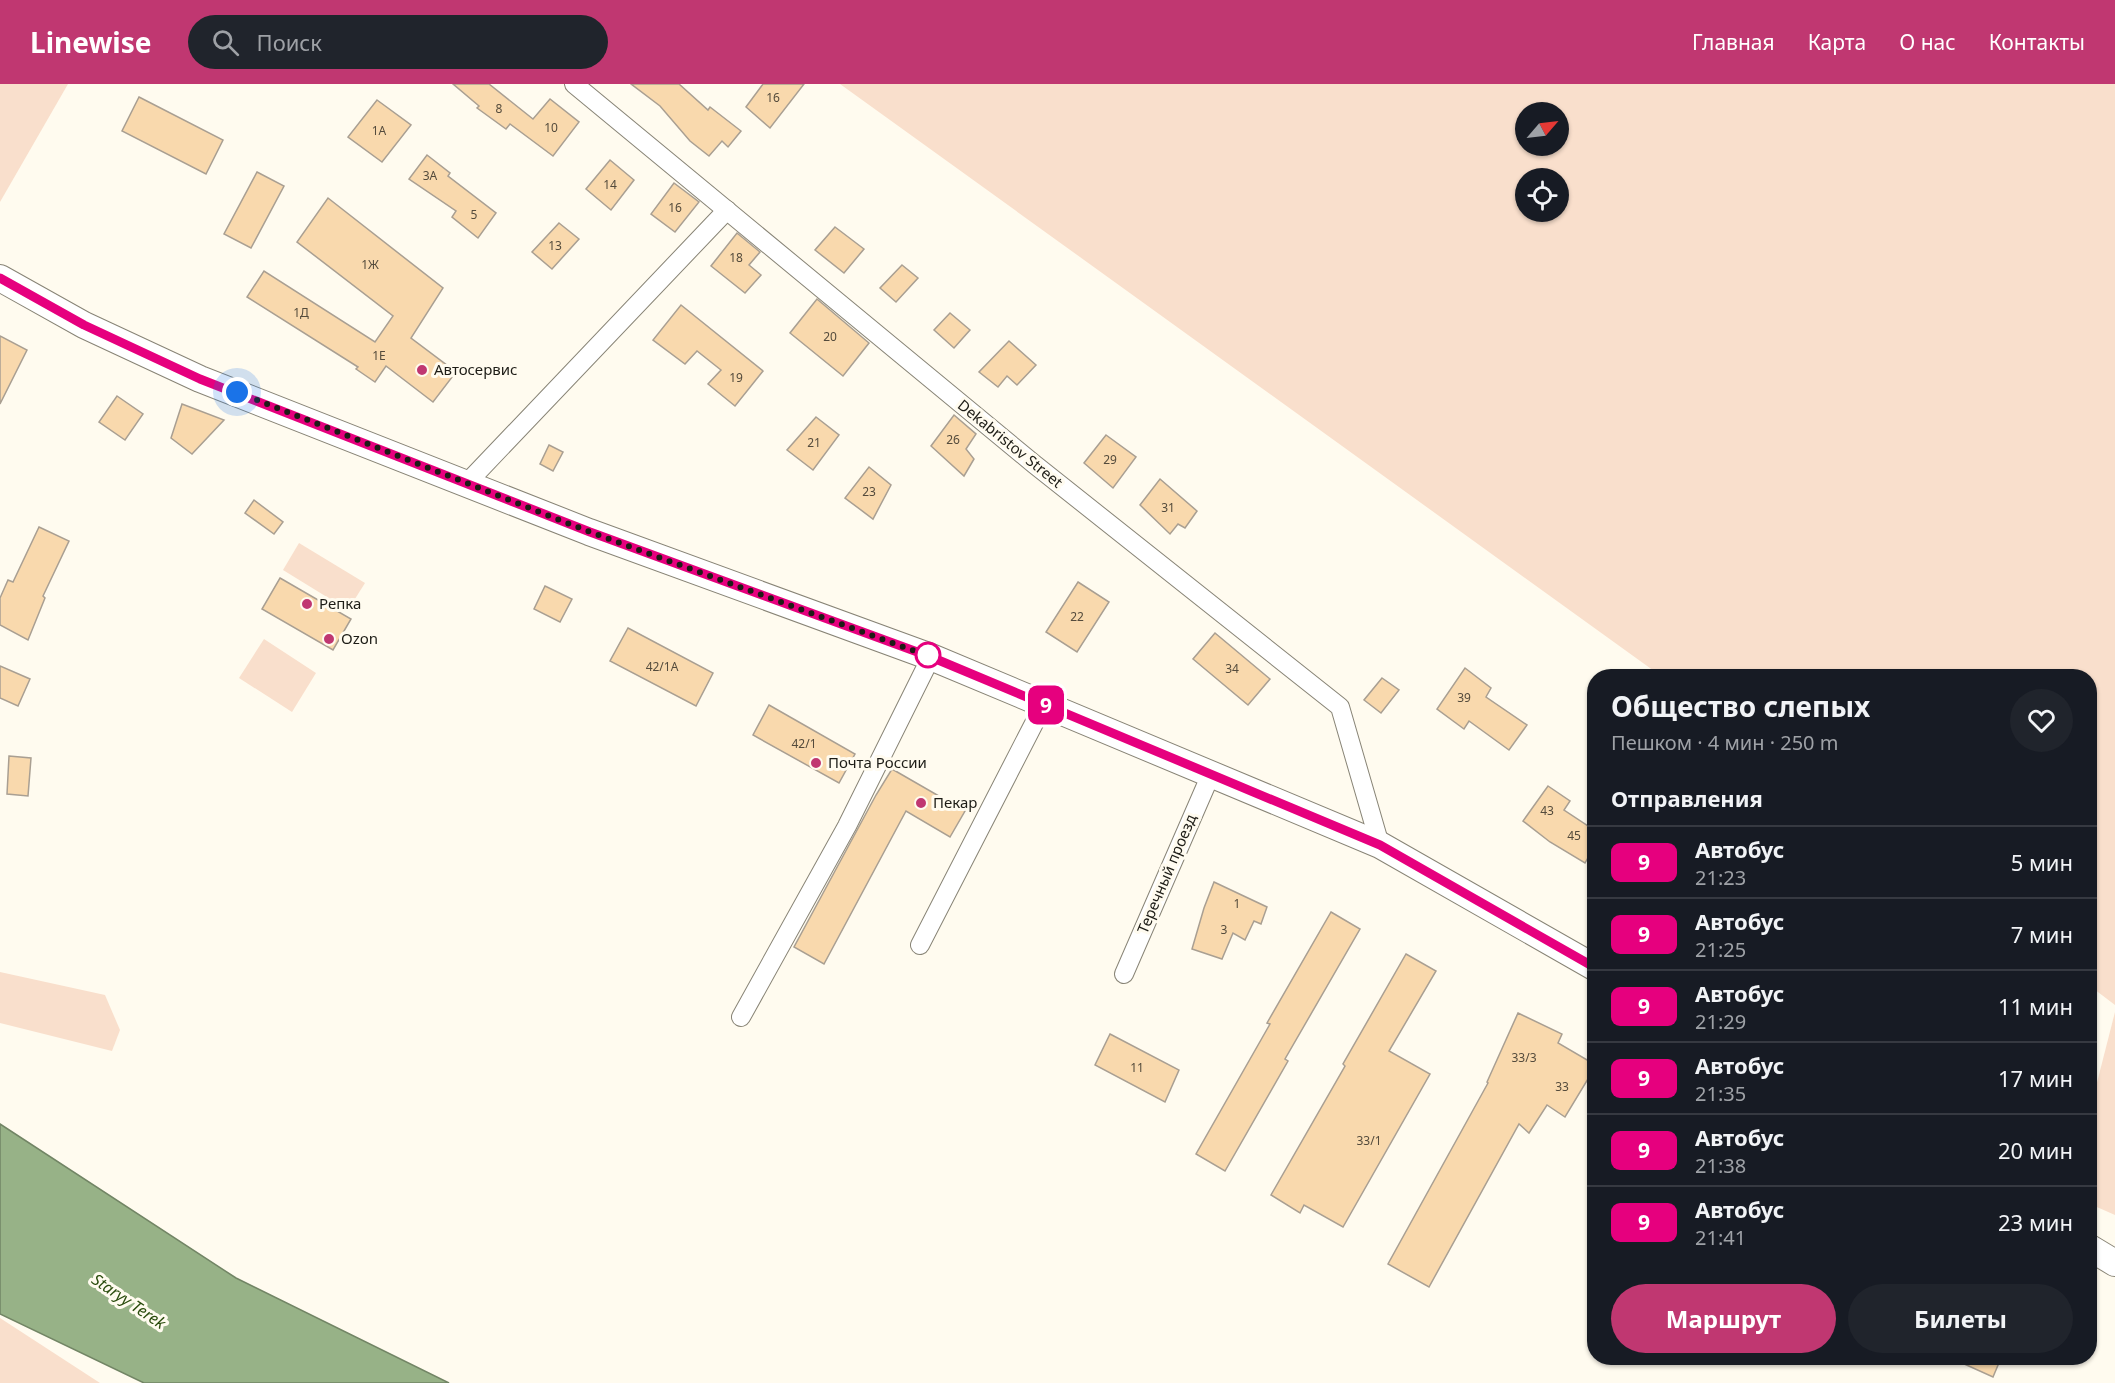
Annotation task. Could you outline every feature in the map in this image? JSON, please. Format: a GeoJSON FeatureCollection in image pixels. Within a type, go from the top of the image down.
{"type":"FeatureCollection","features":[{"type":"Feature","properties":{"kind":"main road"},"geometry":{"type":"LineString","coordinates":[[0,278],[84,325],[200,379],[590,532],[931,657],[1380,845],[1587,963]]}},
{"type":"Feature","properties":{"kind":"main road"},"geometry":{"type":"LineString","coordinates":[[2097,1252],[2115,1263]]}},
{"type":"Feature","properties":{"kind":"street","name":"Dekabristov Street"},"geometry":{"type":"LineString","coordinates":[[574,84],[1034,464],[1340,707],[1380,845]]}},
{"type":"Feature","properties":{"kind":"street"},"geometry":{"type":"LineString","coordinates":[[467,483],[726,210]]}},
{"type":"Feature","properties":{"kind":"street"},"geometry":{"type":"LineString","coordinates":[[741,1017],[847,826],[931,657]]}},
{"type":"Feature","properties":{"kind":"street"},"geometry":{"type":"LineString","coordinates":[[920,945],[1044,704]]}},
{"type":"Feature","properties":{"kind":"street","name":"Теречный проезд"},"geometry":{"type":"LineString","coordinates":[[1124,974],[1210,774]]}},
{"type":"Feature","properties":{"kind":"shaded area"},"geometry":{"type":"Polygon","coordinates":[[[0,84],[68,84],[0,202],[0,84]]]}},
{"type":"Feature","properties":{"kind":"shaded area"},"geometry":{"type":"Polygon","coordinates":[[[840,84],[2115,84],[2115,1005],[2097,991],[2097,669],[1651,669],[840,84]]]}},
{"type":"Feature","properties":{"kind":"shaded area"},"geometry":{"type":"Polygon","coordinates":[[[299,543],[365,583],[348,610],[283,570],[299,543]]]}},
{"type":"Feature","properties":{"kind":"shaded area"},"geometry":{"type":"Polygon","coordinates":[[[264,639],[316,673],[292,712],[239,678],[264,639]]]}},
{"type":"Feature","properties":{"kind":"shaded area"},"geometry":{"type":"Polygon","coordinates":[[[0,972],[105,995],[120,1030],[112,1051],[0,1023],[0,972]]]}},
{"type":"Feature","properties":{"kind":"shaded area"},"geometry":{"type":"Polygon","coordinates":[[[2115,1012],[2115,1215],[2097,1207],[2097,1083],[2115,1012]]]}},
{"type":"Feature","properties":{"kind":"shaded area"},"geometry":{"type":"Polygon","coordinates":[[[0,1318],[100,1383],[0,1383],[0,1318]]]}},
{"type":"Feature","properties":{"kind":"water","name":"Staryy Terek"},"geometry":{"type":"Polygon","coordinates":[[[0,1124],[236,1278],[449,1383],[144,1383],[0,1314],[0,1124]]]}},
{"type":"Feature","properties":{"kind":"building"},"geometry":{"type":"Polygon","coordinates":[[[453,84],[489,84],[533,119],[550,99],[579,122],[553,156],[510,124],[506,129],[477,108],[479,106],[453,84]]]}},
{"type":"Feature","properties":{"kind":"building"},"geometry":{"type":"Polygon","coordinates":[[[631,84],[679,84],[708,110],[710,107],[741,131],[728,147],[722,141],[709,156],[690,141],[660,106],[631,84]]]}},
{"type":"Feature","properties":{"kind":"building"},"geometry":{"type":"Polygon","coordinates":[[[763,84],[804,84],[770,128],[746,107],[763,84]]]}},
{"type":"Feature","properties":{"kind":"building"},"geometry":{"type":"Polygon","coordinates":[[[139,97],[223,140],[206,174],[122,131],[139,97]]]}},
{"type":"Feature","properties":{"kind":"building"},"geometry":{"type":"Polygon","coordinates":[[[377,100],[411,125],[382,162],[348,137],[377,100]]]}},
{"type":"Feature","properties":{"kind":"building"},"geometry":{"type":"Polygon","coordinates":[[[427,155],[450,173],[448,176],[496,213],[478,238],[452,217],[456,211],[409,179],[427,155]]]}},
{"type":"Feature","properties":{"kind":"building"},"geometry":{"type":"Polygon","coordinates":[[[610,160],[634,180],[611,210],[586,189],[610,160]]]}},
{"type":"Feature","properties":{"kind":"building"},"geometry":{"type":"Polygon","coordinates":[[[257,172],[284,186],[251,248],[224,234],[257,172]]]}},
{"type":"Feature","properties":{"kind":"building"},"geometry":{"type":"Polygon","coordinates":[[[674,183],[699,202],[675,232],[651,214],[674,183]]]}},
{"type":"Feature","properties":{"kind":"building"},"geometry":{"type":"Polygon","coordinates":[[[328,198],[443,288],[411,338],[456,372],[433,402],[386,366],[375,382],[356,369],[358,367],[247,297],[264,271],[375,342],[393,316],[297,242],[328,198]]]}},
{"type":"Feature","properties":{"kind":"building"},"geometry":{"type":"Polygon","coordinates":[[[559,223],[579,239],[552,269],[532,252],[559,223]]]}},
{"type":"Feature","properties":{"kind":"building"},"geometry":{"type":"Polygon","coordinates":[[[835,227],[864,249],[844,273],[815,250],[835,227]]]}},
{"type":"Feature","properties":{"kind":"building"},"geometry":{"type":"Polygon","coordinates":[[[737,233],[760,252],[749,265],[761,275],[745,293],[711,266],[737,233]]]}},
{"type":"Feature","properties":{"kind":"building"},"geometry":{"type":"Polygon","coordinates":[[[902,265],[918,278],[896,302],[880,288],[902,265]]]}},
{"type":"Feature","properties":{"kind":"building"},"geometry":{"type":"Polygon","coordinates":[[[817,299],[869,343],[843,376],[790,333],[817,299]]]}},
{"type":"Feature","properties":{"kind":"building"},"geometry":{"type":"Polygon","coordinates":[[[681,305],[763,371],[735,406],[708,384],[721,370],[697,351],[685,364],[653,340],[681,305]]]}},
{"type":"Feature","properties":{"kind":"building"},"geometry":{"type":"Polygon","coordinates":[[[950,313],[970,330],[954,348],[934,330],[950,313]]]}},
{"type":"Feature","properties":{"kind":"building"},"geometry":{"type":"Polygon","coordinates":[[[0,336],[27,350],[0,404],[0,336]]]}},
{"type":"Feature","properties":{"kind":"building"},"geometry":{"type":"Polygon","coordinates":[[[1009,341],[1036,365],[1017,385],[1007,376],[998,387],[979,372],[1009,341]]]}},
{"type":"Feature","properties":{"kind":"building"},"geometry":{"type":"Polygon","coordinates":[[[117,396],[143,414],[125,440],[99,422],[117,396]]]}},
{"type":"Feature","properties":{"kind":"building"},"geometry":{"type":"Polygon","coordinates":[[[182,404],[224,420],[192,454],[171,438],[182,404]]]}},
{"type":"Feature","properties":{"kind":"building"},"geometry":{"type":"Polygon","coordinates":[[[954,415],[976,434],[966,449],[974,459],[964,476],[931,446],[954,415]]]}},
{"type":"Feature","properties":{"kind":"building"},"geometry":{"type":"Polygon","coordinates":[[[816,417],[839,435],[813,470],[787,450],[816,417]]]}},
{"type":"Feature","properties":{"kind":"building"},"geometry":{"type":"Polygon","coordinates":[[[1106,435],[1136,457],[1113,488],[1084,463],[1106,435]]]}},
{"type":"Feature","properties":{"kind":"building"},"geometry":{"type":"Polygon","coordinates":[[[549,445],[563,452],[553,471],[540,464],[549,445]]]}},
{"type":"Feature","properties":{"kind":"building"},"geometry":{"type":"Polygon","coordinates":[[[869,467],[891,485],[873,519],[845,498],[869,467]]]}},
{"type":"Feature","properties":{"kind":"building"},"geometry":{"type":"Polygon","coordinates":[[[1160,479],[1197,511],[1185,528],[1178,524],[1170,534],[1140,505],[1160,479]]]}},
{"type":"Feature","properties":{"kind":"building"},"geometry":{"type":"Polygon","coordinates":[[[254,500],[283,522],[274,534],[245,513],[254,500]]]}},
{"type":"Feature","properties":{"kind":"building"},"geometry":{"type":"Polygon","coordinates":[[[39,527],[69,541],[43,596],[45,598],[28,640],[0,625],[0,598],[8,580],[13,582],[39,527]]]}},
{"type":"Feature","properties":{"kind":"building"},"geometry":{"type":"Polygon","coordinates":[[[280,578],[351,619],[333,650],[262,609],[280,578]]]}},
{"type":"Feature","properties":{"kind":"building"},"geometry":{"type":"Polygon","coordinates":[[[1078,582],[1109,602],[1077,652],[1046,632],[1078,582]]]}},
{"type":"Feature","properties":{"kind":"building"},"geometry":{"type":"Polygon","coordinates":[[[545,586],[572,599],[560,622],[534,609],[545,586]]]}},
{"type":"Feature","properties":{"kind":"building"},"geometry":{"type":"Polygon","coordinates":[[[628,628],[713,673],[696,706],[610,661],[628,628]]]}},
{"type":"Feature","properties":{"kind":"building"},"geometry":{"type":"Polygon","coordinates":[[[1215,633],[1270,679],[1248,705],[1193,659],[1215,633]]]}},
{"type":"Feature","properties":{"kind":"building"},"geometry":{"type":"Polygon","coordinates":[[[0,666],[30,679],[18,706],[0,698],[0,666]]]}},
{"type":"Feature","properties":{"kind":"building"},"geometry":{"type":"Polygon","coordinates":[[[1465,668],[1491,688],[1486,697],[1527,725],[1509,750],[1469,721],[1464,729],[1437,709],[1465,668]]]}},
{"type":"Feature","properties":{"kind":"building"},"geometry":{"type":"Polygon","coordinates":[[[1382,678],[1399,690],[1381,713],[1364,700],[1382,678]]]}},
{"type":"Feature","properties":{"kind":"building"},"geometry":{"type":"Polygon","coordinates":[[[769,705],[855,754],[839,783],[753,735],[769,705]]]}},
{"type":"Feature","properties":{"kind":"building"},"geometry":{"type":"Polygon","coordinates":[[[9,756],[31,758],[28,796],[7,794],[9,756]]]}},
{"type":"Feature","properties":{"kind":"building"},"geometry":{"type":"Polygon","coordinates":[[[892,769],[965,811],[950,837],[906,811],[824,964],[794,947],[892,769]]]}},
{"type":"Feature","properties":{"kind":"building"},"geometry":{"type":"Polygon","coordinates":[[[1548,786],[1570,801],[1564,810],[1587,825],[1587,859],[1585,863],[1550,842],[1523,821],[1548,786]]]}},
{"type":"Feature","properties":{"kind":"building"},"geometry":{"type":"Polygon","coordinates":[[[1214,882],[1267,907],[1261,924],[1254,921],[1245,940],[1233,933],[1222,959],[1192,949],[1214,882]]]}},
{"type":"Feature","properties":{"kind":"building"},"geometry":{"type":"Polygon","coordinates":[[[1331,912],[1360,929],[1285,1059],[1288,1061],[1225,1171],[1196,1154],[1270,1024],[1267,1023],[1331,912]]]}},
{"type":"Feature","properties":{"kind":"building"},"geometry":{"type":"Polygon","coordinates":[[[1406,954],[1436,971],[1389,1051],[1430,1074],[1343,1227],[1304,1205],[1300,1213],[1271,1195],[1406,954]]]}},
{"type":"Feature","properties":{"kind":"building"},"geometry":{"type":"Polygon","coordinates":[[[1518,1013],[1562,1034],[1558,1043],[1587,1060],[1587,1081],[1565,1117],[1547,1105],[1529,1133],[1519,1124],[1429,1287],[1388,1264],[1487,1082],[1518,1013]]]}},
{"type":"Feature","properties":{"kind":"building"},"geometry":{"type":"Polygon","coordinates":[[[1110,1034],[1179,1070],[1165,1102],[1095,1065],[1110,1034]]]}},
{"type":"Feature","properties":{"kind":"building"},"geometry":{"type":"Polygon","coordinates":[[[1966,1365],[1998,1365],[1993,1377],[1966,1365]]]}},
{"type":"Feature","properties":{"kind":"bus line","name":"9"},"geometry":{"type":"LineString","coordinates":[[0,278],[84,325],[200,379],[590,532],[931,657],[1380,845],[1587,963]]}},
{"type":"Feature","properties":{"kind":"place","name":"Автосервис"},"geometry":{"type":"Point","coordinates":[422,370]}},
{"type":"Feature","properties":{"kind":"place","name":"Репка"},"geometry":{"type":"Point","coordinates":[307,604]}},
{"type":"Feature","properties":{"kind":"place","name":"Ozon"},"geometry":{"type":"Point","coordinates":[329,639]}},
{"type":"Feature","properties":{"kind":"place","name":"Почта России"},"geometry":{"type":"Point","coordinates":[816,763]}},
{"type":"Feature","properties":{"kind":"place","name":"Пекар"},"geometry":{"type":"Point","coordinates":[921,803]}},
{"type":"Feature","properties":{"kind":"route"},"geometry":{"type":"LineString","coordinates":[[237,392],[590,532],[931,657],[928,655]]}}]}
